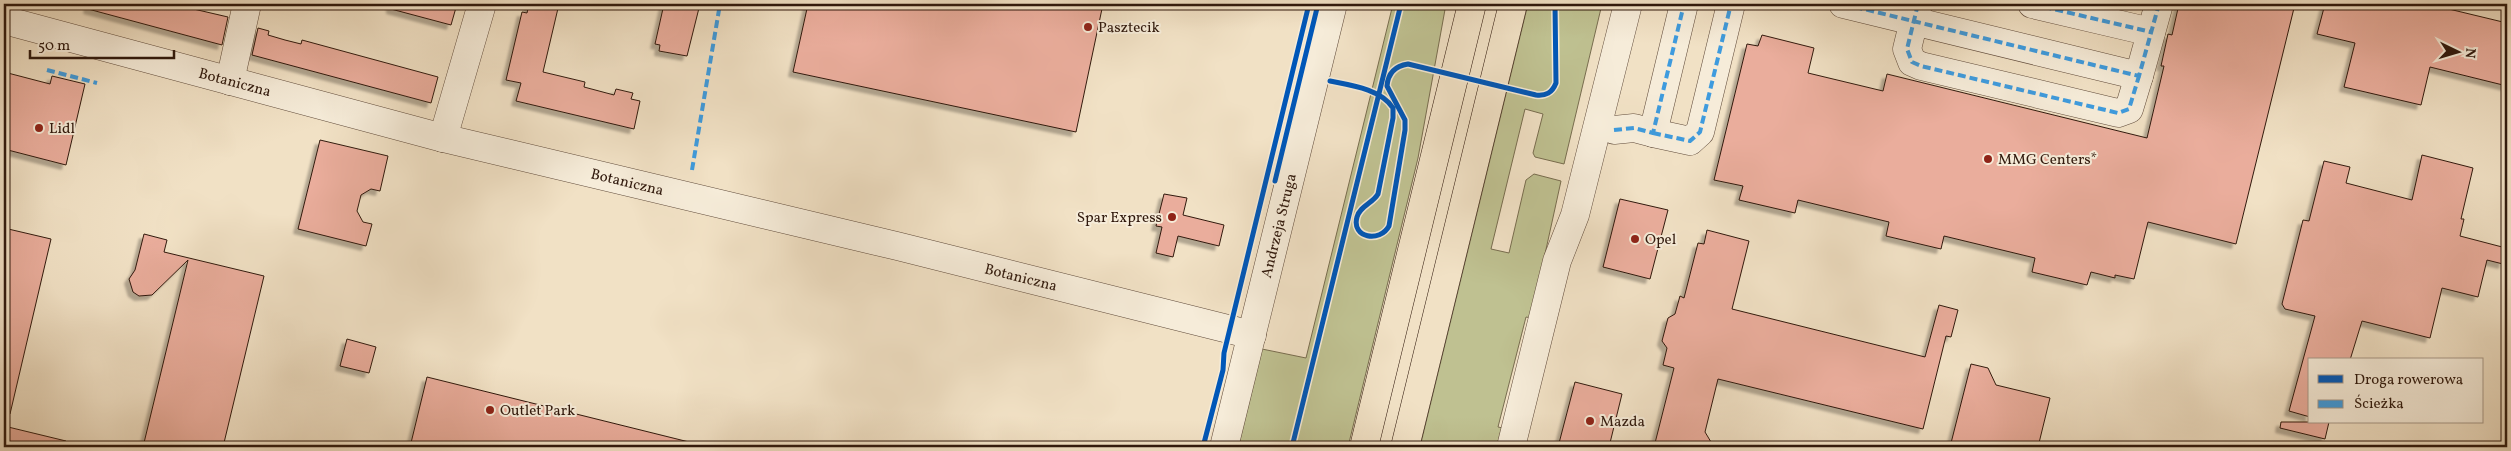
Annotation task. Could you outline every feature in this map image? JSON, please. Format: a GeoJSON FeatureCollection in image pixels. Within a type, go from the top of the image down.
{"type":"FeatureCollection","features":[{"type":"Feature","properties":{"kind":"main road"},"geometry":{"type":"LineString","coordinates":[[1364,447],[1472,4]]}},
{"type":"Feature","properties":{"kind":"main road"},"geometry":{"type":"LineString","coordinates":[[1405,447],[1513,4]]}},
{"type":"Feature","properties":{"kind":"street"},"geometry":{"type":"LineString","coordinates":[[230,81],[247,4]]}},
{"type":"Feature","properties":{"kind":"street"},"geometry":{"type":"LineString","coordinates":[[443,138],[482,4]]}},
{"type":"Feature","properties":{"kind":"street","name":"Andrzeja Struga"},"geometry":{"type":"LineString","coordinates":[[1224,447],[1333,4]]}},
{"type":"Feature","properties":{"kind":"street"},"geometry":{"type":"LineString","coordinates":[[1511,447],[1557,261],[1568,175],[1609,4]]}},
{"type":"Feature","properties":{"kind":"street"},"geometry":{"type":"LineString","coordinates":[[1557,261],[1575,215],[1628,4]]}},
{"type":"Feature","properties":{"kind":"street"},"geometry":{"type":"LineString","coordinates":[[1653,132],[1684,4]]}},
{"type":"Feature","properties":{"kind":"street"},"geometry":{"type":"LineString","coordinates":[[1614,130],[1634,128],[1690,141],[1700,132],[1731,4]]}},
{"type":"Feature","properties":{"kind":"street"},"geometry":{"type":"LineString","coordinates":[[1843,4],[1916,13],[2139,76]]}},
{"type":"Feature","properties":{"kind":"street"},"geometry":{"type":"LineString","coordinates":[[2032,4],[2151,32]]}},
{"type":"Feature","properties":{"kind":"street"},"geometry":{"type":"LineString","coordinates":[[1916,13],[1906,49],[1912,62],[1921,66],[2118,113],[2129,109],[2159,4]]}},
{"type":"Feature","properties":{"kind":"street","name":"Botaniczna"},"geometry":{"type":"LineString","coordinates":[[4,20],[443,138],[897,246],[1252,335]]}},
{"type":"Feature","properties":{"kind":"green space"},"geometry":{"type":"Polygon","coordinates":[[[1393,4],[1446,4],[1418,158],[1348,447],[1238,447],[1262,349],[1306,358],[1393,4]]]}},
{"type":"Feature","properties":{"kind":"green space"},"geometry":{"type":"Polygon","coordinates":[[[1528,4],[1602,4],[1564,164],[1535,157],[1533,153],[1543,114],[1525,109],[1491,249],[1509,253],[1526,180],[1534,174],[1561,181],[1531,318],[1526,317],[1498,427],[1503,428],[1498,447],[1420,447],[1528,4]]]}},
{"type":"Feature","properties":{"kind":"building"},"geometry":{"type":"Polygon","coordinates":[[[89,4],[172,4],[228,17],[222,45],[88,9],[89,4]]]}},
{"type":"Feature","properties":{"kind":"building"},"geometry":{"type":"Polygon","coordinates":[[[391,4],[457,4],[451,25],[391,9],[391,4]]]}},
{"type":"Feature","properties":{"kind":"building"},"geometry":{"type":"Polygon","coordinates":[[[529,4],[559,4],[543,72],[585,82],[584,87],[614,95],[616,89],[633,93],[631,99],[640,101],[634,129],[516,101],[521,83],[506,80],[522,12],[527,13],[529,4]]]}},
{"type":"Feature","properties":{"kind":"building"},"geometry":{"type":"Polygon","coordinates":[[[664,4],[700,4],[687,56],[659,51],[660,45],[655,44],[664,4]]]}},
{"type":"Feature","properties":{"kind":"building"},"geometry":{"type":"Polygon","coordinates":[[[808,4],[1103,4],[1076,132],[793,72],[808,4]]]}},
{"type":"Feature","properties":{"kind":"building","name":"MMG Centers*"},"geometry":{"type":"Polygon","coordinates":[[[2179,4],[2295,4],[2236,244],[2148,222],[2134,279],[2115,275],[2115,278],[2091,272],[2087,285],[2032,272],[2035,258],[1944,236],[1941,249],[1886,236],[1889,222],[1798,200],[1795,213],[1739,200],[1743,186],[1714,180],[1747,44],[1758,46],[1762,35],[1814,48],[1808,73],[1883,91],[1887,74],[2147,138],[2164,66],[2161,66],[2168,34],[2172,35],[2179,4]]]}},
{"type":"Feature","properties":{"kind":"building"},"geometry":{"type":"Polygon","coordinates":[[[2325,4],[2428,4],[2507,23],[2507,86],[2430,67],[2421,105],[2344,87],[2355,43],[2317,34],[2325,4]]]}},
{"type":"Feature","properties":{"kind":"building"},"geometry":{"type":"Polygon","coordinates":[[[258,28],[269,31],[268,35],[285,40],[301,44],[302,40],[438,77],[431,103],[252,55],[258,28]]]}},
{"type":"Feature","properties":{"kind":"building","name":"Lidl"},"geometry":{"type":"Polygon","coordinates":[[[4,72],[50,84],[52,76],[85,84],[66,165],[4,149],[4,72]]]}},
{"type":"Feature","properties":{"kind":"building"},"geometry":{"type":"Polygon","coordinates":[[[320,140],[388,156],[380,191],[371,189],[361,195],[357,211],[363,222],[372,224],[366,246],[298,229],[320,140]]]}},
{"type":"Feature","properties":{"kind":"building"},"geometry":{"type":"Polygon","coordinates":[[[2422,155],[2473,168],[2461,219],[2464,219],[2460,236],[2506,248],[2503,264],[2487,260],[2478,297],[2442,288],[2430,338],[2362,321],[2351,358],[2308,358],[2308,416],[2289,411],[2315,316],[2285,309],[2282,304],[2303,220],[2309,221],[2324,161],[2350,167],[2346,183],[2412,200],[2422,155]]]}},
{"type":"Feature","properties":{"kind":"building"},"geometry":{"type":"Polygon","coordinates":[[[1164,194],[1187,198],[1183,215],[1224,225],[1219,246],[1178,236],[1173,257],[1156,253],[1162,227],[1156,226],[1164,194]]]}},
{"type":"Feature","properties":{"kind":"building","name":"Opel"},"geometry":{"type":"Polygon","coordinates":[[[1620,199],[1668,210],[1650,279],[1603,267],[1620,199]]]}},
{"type":"Feature","properties":{"kind":"building"},"geometry":{"type":"Polygon","coordinates":[[[4,228],[51,239],[10,414],[4,413],[4,228]]]}},
{"type":"Feature","properties":{"kind":"building"},"geometry":{"type":"Polygon","coordinates":[[[1707,230],[1749,241],[1732,309],[1925,357],[1939,305],[1958,310],[1951,337],[1946,336],[1923,429],[1718,379],[1705,432],[1714,447],[1654,447],[1674,368],[1663,365],[1667,348],[1662,341],[1668,318],[1675,314],[1680,296],[1684,298],[1698,243],[1704,244],[1707,230]]]}},
{"type":"Feature","properties":{"kind":"building"},"geometry":{"type":"Polygon","coordinates":[[[144,234],[167,240],[164,252],[264,276],[223,447],[143,447],[188,260],[152,295],[139,296],[133,292],[129,279],[135,270],[144,234]]]}},
{"type":"Feature","properties":{"kind":"building"},"geometry":{"type":"Polygon","coordinates":[[[347,339],[376,347],[369,373],[340,366],[347,339]]]}},
{"type":"Feature","properties":{"kind":"building"},"geometry":{"type":"Polygon","coordinates":[[[1971,364],[1988,368],[1996,385],[2050,398],[2038,447],[1950,447],[1971,364]]]}},
{"type":"Feature","properties":{"kind":"building","name":"Outlet Park"},"geometry":{"type":"Polygon","coordinates":[[[427,377],[689,442],[688,447],[410,447],[427,377]]]}},
{"type":"Feature","properties":{"kind":"building","name":"Mazda"},"geometry":{"type":"Polygon","coordinates":[[[1575,382],[1622,394],[1609,447],[1558,447],[1575,382]]]}},
{"type":"Feature","properties":{"kind":"building"},"geometry":{"type":"Polygon","coordinates":[[[2281,422],[2329,424],[2325,439],[2280,428],[2281,422]]]}},
{"type":"Feature","properties":{"kind":"building"},"geometry":{"type":"Polygon","coordinates":[[[4,426],[66,441],[65,447],[4,447],[4,426]]]}},
{"type":"Feature","properties":{"kind":"marked path"},"geometry":{"type":"LineString","coordinates":[[692,170],[720,4]]}},
{"type":"Feature","properties":{"kind":"marked path"},"geometry":{"type":"LineString","coordinates":[[1614,130],[1634,128],[1653,133],[1684,4]]}},
{"type":"Feature","properties":{"kind":"marked path"},"geometry":{"type":"LineString","coordinates":[[1653,133],[1690,141],[1700,132],[1731,4]]}},
{"type":"Feature","properties":{"kind":"marked path"},"geometry":{"type":"LineString","coordinates":[[1843,4],[2139,76],[2159,4]]}},
{"type":"Feature","properties":{"kind":"marked path"},"geometry":{"type":"LineString","coordinates":[[1918,4],[1907,49],[1912,62],[1921,66],[2118,113],[2129,109],[2139,76]]}},
{"type":"Feature","properties":{"kind":"marked path"},"geometry":{"type":"LineString","coordinates":[[2032,4],[2151,32]]}},
{"type":"Feature","properties":{"kind":"marked path"},"geometry":{"type":"LineString","coordinates":[[47,70],[97,83]]}},
{"type":"Feature","properties":{"kind":"cycle path"},"geometry":{"type":"LineString","coordinates":[[1203,447],[1223,370],[1224,353],[1309,4]]}},
{"type":"Feature","properties":{"kind":"cycle path"},"geometry":{"type":"LineString","coordinates":[[1275,181],[1318,4]]}},
{"type":"Feature","properties":{"kind":"cycle path"},"geometry":{"type":"LineString","coordinates":[[1292,447],[1401,4]]}},
{"type":"Feature","properties":{"kind":"cycle path"},"geometry":{"type":"LineString","coordinates":[[1330,81],[1356,86],[1373,92],[1381,96],[1393,108],[1393,118],[1378,194],[1361,210],[1356,224],[1362,234],[1367,236],[1379,235],[1389,226],[1405,130],[1405,120],[1387,86],[1393,71],[1399,66],[1408,64],[1536,95],[1546,94],[1553,89],[1556,83],[1555,4]]}},
{"type":"Feature","properties":{"kind":"place","name":"Pasztecik"},"geometry":{"type":"Point","coordinates":[1088,27]}},
{"type":"Feature","properties":{"kind":"place","name":"Lidl"},"geometry":{"type":"Point","coordinates":[39,128]}},
{"type":"Feature","properties":{"kind":"place","name":"MMG Centers*"},"geometry":{"type":"Point","coordinates":[1988,159]}},
{"type":"Feature","properties":{"kind":"place","name":"Spar Express"},"geometry":{"type":"Point","coordinates":[1172,217]}},
{"type":"Feature","properties":{"kind":"place","name":"Opel"},"geometry":{"type":"Point","coordinates":[1635,239]}},
{"type":"Feature","properties":{"kind":"place","name":"Outlet Park"},"geometry":{"type":"Point","coordinates":[490,410]}},
{"type":"Feature","properties":{"kind":"place","name":"Mazda"},"geometry":{"type":"Point","coordinates":[1590,421]}}]}
